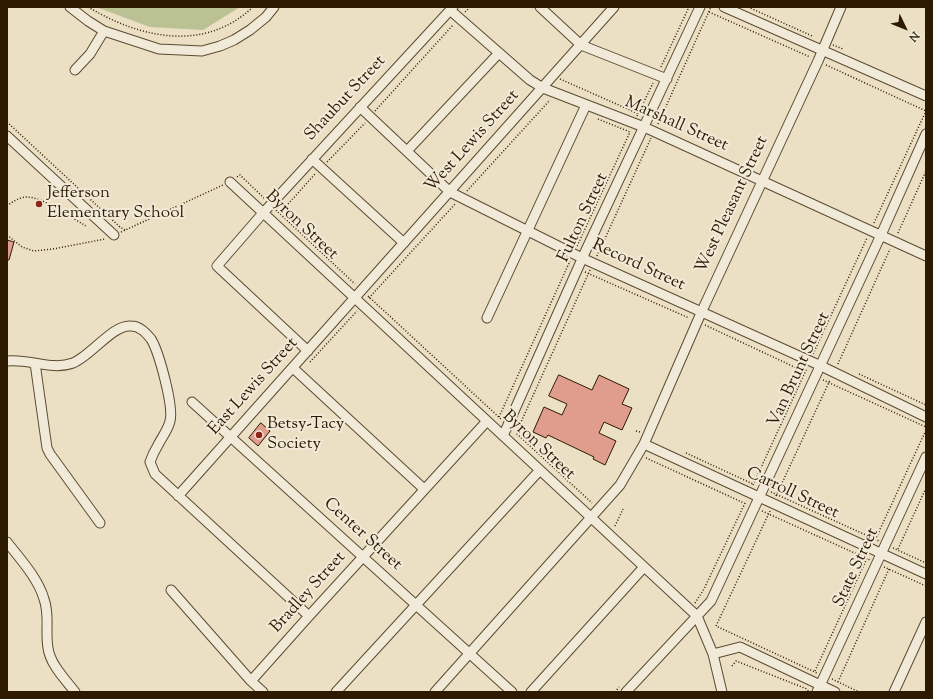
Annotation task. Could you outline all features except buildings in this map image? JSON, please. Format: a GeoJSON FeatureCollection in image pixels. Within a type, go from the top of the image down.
{"type":"FeatureCollection","features":[{"type":"Feature","properties":{"kind":"street"},"geometry":{"type":"LineString","coordinates":[[70,7],[104,31],[159,50],[202,51],[234,40],[250,30],[266,17],[274,7]]}},
{"type":"Feature","properties":{"kind":"street"},"geometry":{"type":"LineString","coordinates":[[540,7],[581,45],[667,78]]}},
{"type":"Feature","properties":{"kind":"street","name":"West Lewis Street"},"geometry":{"type":"LineString","coordinates":[[355,298],[614,7]]}},
{"type":"Feature","properties":{"kind":"street"},"geometry":{"type":"LineString","coordinates":[[724,7],[926,96]]}},
{"type":"Feature","properties":{"kind":"street","name":"West Pleasant Street"},"geometry":{"type":"LineString","coordinates":[[435,692],[620,485],[646,440],[701,313],[823,50],[841,7]]}},
{"type":"Feature","properties":{"kind":"street","name":"Marshall Street"},"geometry":{"type":"LineString","coordinates":[[452,8],[499,53],[530,80],[543,88],[644,127],[926,256]]}},
{"type":"Feature","properties":{"kind":"street","name":"Shaubut Street"},"geometry":{"type":"LineString","coordinates":[[308,351],[217,266],[270,204],[452,8]]}},
{"type":"Feature","properties":{"kind":"street","name":"Fulton Street"},"geometry":{"type":"LineString","coordinates":[[503,436],[582,258],[698,11]]}},
{"type":"Feature","properties":{"kind":"street"},"geometry":{"type":"LineString","coordinates":[[75,70],[90,54],[104,31]]}},
{"type":"Feature","properties":{"kind":"street"},"geometry":{"type":"LineString","coordinates":[[407,151],[499,53]]}},
{"type":"Feature","properties":{"kind":"street"},"geometry":{"type":"LineString","coordinates":[[487,318],[586,105]]}},
{"type":"Feature","properties":{"kind":"street","name":"Record Street"},"geometry":{"type":"LineString","coordinates":[[360,107],[450,192],[573,254],[701,313],[820,365],[926,417]]}},
{"type":"Feature","properties":{"kind":"street","name":"Van Brunt Street"},"geometry":{"type":"LineString","coordinates":[[623,689],[693,613],[711,601],[814,376],[881,235],[926,134]]}},
{"type":"Feature","properties":{"kind":"street"},"geometry":{"type":"LineString","coordinates":[[7,136],[114,235]]}},
{"type":"Feature","properties":{"kind":"street"},"geometry":{"type":"LineString","coordinates":[[312,159],[404,244]]}},
{"type":"Feature","properties":{"kind":"street","name":"Byron Street"},"geometry":{"type":"LineString","coordinates":[[230,182],[693,613],[713,654],[722,692]]}},
{"type":"Feature","properties":{"kind":"street","name":"East Lewis Street"},"geometry":{"type":"LineString","coordinates":[[178,496],[355,298]]}},
{"type":"Feature","properties":{"kind":"street"},"geometry":{"type":"LineString","coordinates":[[7,361],[23,360],[35,363],[63,365],[73,363],[81,359],[114,332],[123,328],[131,326],[145,332],[152,341],[161,366],[171,410],[171,420],[167,431],[157,446],[150,462],[154,474],[309,616]]}},
{"type":"Feature","properties":{"kind":"street"},"geometry":{"type":"LineString","coordinates":[[35,363],[47,448],[100,523]]}},
{"type":"Feature","properties":{"kind":"street"},"geometry":{"type":"LineString","coordinates":[[293,368],[424,489]]}},
{"type":"Feature","properties":{"kind":"street","name":"Center Street"},"geometry":{"type":"LineString","coordinates":[[192,402],[512,692]]}},
{"type":"Feature","properties":{"kind":"street","name":"Bradley Street"},"geometry":{"type":"LineString","coordinates":[[252,681],[309,616],[487,421]]}},
{"type":"Feature","properties":{"kind":"street","name":"Carroll Street"},"geometry":{"type":"LineString","coordinates":[[646,440],[896,554],[926,574]]}},
{"type":"Feature","properties":{"kind":"street","name":"State Street"},"geometry":{"type":"LineString","coordinates":[[819,689],[926,457]]}},
{"type":"Feature","properties":{"kind":"street"},"geometry":{"type":"LineString","coordinates":[[336,692],[540,470]]}},
{"type":"Feature","properties":{"kind":"street"},"geometry":{"type":"LineString","coordinates":[[7,542],[36,581],[44,597],[47,610],[48,648],[51,660],[75,692]]}},
{"type":"Feature","properties":{"kind":"street"},"geometry":{"type":"LineString","coordinates":[[531,692],[644,567]]}},
{"type":"Feature","properties":{"kind":"street"},"geometry":{"type":"LineString","coordinates":[[171,590],[263,692]]}},
{"type":"Feature","properties":{"kind":"street"},"geometry":{"type":"LineString","coordinates":[[894,692],[926,622]]}},
{"type":"Feature","properties":{"kind":"street"},"geometry":{"type":"LineString","coordinates":[[713,654],[740,648],[811,680],[819,689],[836,692]]}},
{"type":"Feature","properties":{"kind":"path"},"geometry":{"type":"LineString","coordinates":[[88,7],[124,25],[147,32],[170,36],[206,34],[239,19],[253,7]]}},
{"type":"Feature","properties":{"kind":"path"},"geometry":{"type":"LineString","coordinates":[[494,428],[573,254],[689,7]]}},
{"type":"Feature","properties":{"kind":"path"},"geometry":{"type":"LineString","coordinates":[[309,363],[550,100]]}},
{"type":"Feature","properties":{"kind":"path"},"geometry":{"type":"LineString","coordinates":[[693,613],[926,111]]}},
{"type":"Feature","properties":{"kind":"path"},"geometry":{"type":"LineString","coordinates":[[596,118],[630,132]]}},
{"type":"Feature","properties":{"kind":"path"},"geometry":{"type":"LineString","coordinates":[[7,122],[125,230]]}},
{"type":"Feature","properties":{"kind":"path"},"geometry":{"type":"LineString","coordinates":[[859,692],[716,626],[926,171]]}},
{"type":"Feature","properties":{"kind":"path"},"geometry":{"type":"LineString","coordinates":[[7,235],[22,247],[34,251],[53,249],[92,240],[104,239],[230,182],[240,175],[516,433]]}},
{"type":"Feature","properties":{"kind":"path"},"geometry":{"type":"LineString","coordinates":[[7,206],[12,202],[25,197],[36,199],[54,207],[86,226]]}},
{"type":"Feature","properties":{"kind":"path"},"geometry":{"type":"LineString","coordinates":[[568,265],[697,322],[926,429],[807,689]]}},
{"type":"Feature","properties":{"kind":"path"},"geometry":{"type":"LineString","coordinates":[[636,431],[646,440]]}},
{"type":"Feature","properties":{"kind":"path"},"geometry":{"type":"LineString","coordinates":[[684,452],[775,499],[896,554],[926,563]]}},
{"type":"Feature","properties":{"kind":"path"},"geometry":{"type":"LineString","coordinates":[[638,454],[926,586]]}},
{"type":"Feature","properties":{"kind":"path"},"geometry":{"type":"LineString","coordinates":[[838,682],[926,488]]}},
{"type":"Feature","properties":{"kind":"path"},"geometry":{"type":"LineString","coordinates":[[615,526],[623,509]]}},
{"type":"Feature","properties":{"kind":"path"},"geometry":{"type":"LineString","coordinates":[[732,666],[736,661],[757,668],[807,689],[809,692]]}},
{"type":"Feature","properties":{"kind":"path"},"geometry":{"type":"LineString","coordinates":[[615,692],[623,689]]}},
{"type":"Feature","properties":{"kind":"green space"},"geometry":{"type":"Polygon","coordinates":[[[96,7],[240,7],[203,30],[150,27],[96,7]]]}},
{"type":"Feature","properties":{"kind":"place","name":"Jefferson Elementary School"},"geometry":{"type":"Point","coordinates":[39,204]}},
{"type":"Feature","properties":{"kind":"place","name":"Betsy-Tacy Society"},"geometry":{"type":"Point","coordinates":[259,435]}}]}
